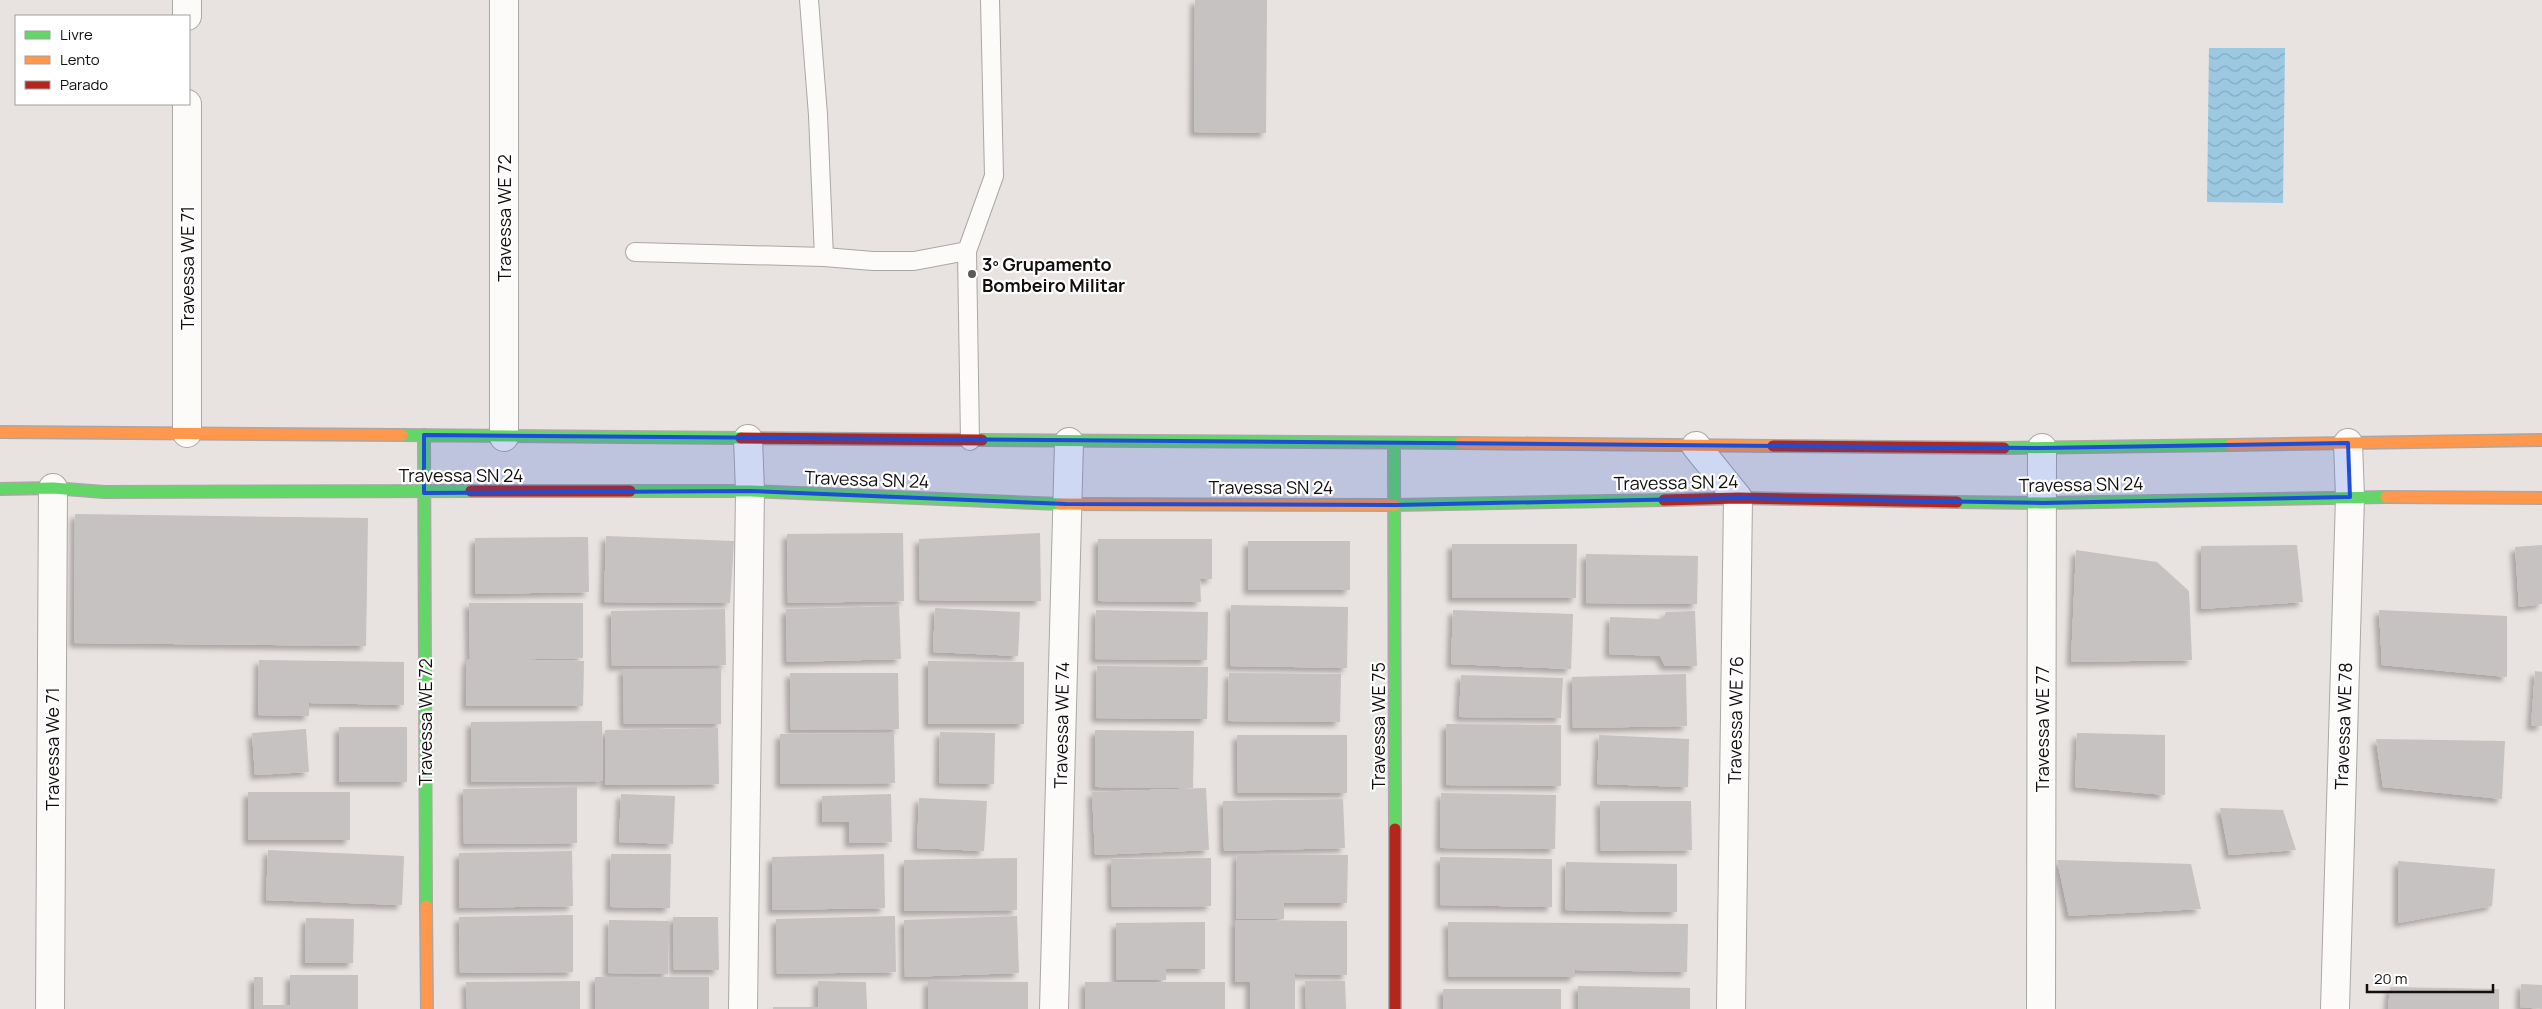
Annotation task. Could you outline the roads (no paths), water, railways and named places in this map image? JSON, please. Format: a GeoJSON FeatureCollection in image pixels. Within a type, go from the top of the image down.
{"type":"FeatureCollection","features":[{"type":"Feature","properties":{"kind":"main road","name":"Travessa SN 24"},"geometry":{"type":"LineString","coordinates":[[0,432],[1068,442],[2042,448],[2542,440]]}},
{"type":"Feature","properties":{"kind":"main road","name":"Travessa WE 72"},"geometry":{"type":"LineString","coordinates":[[424,435],[427,1009]]}},
{"type":"Feature","properties":{"kind":"main road","name":"Travessa WE 75"},"geometry":{"type":"LineString","coordinates":[[1394,443],[1396,505],[1395,1009]]}},
{"type":"Feature","properties":{"kind":"main road","name":"Travessa SN 24"},"geometry":{"type":"LineString","coordinates":[[0,488],[53,488],[104,492],[750,492],[1066,504],[1396,505],[1738,498],[2043,503],[2350,497],[2542,498]]}},
{"type":"Feature","properties":{"kind":"street"},"geometry":{"type":"LineString","coordinates":[[187,0],[187,15]]}},
{"type":"Feature","properties":{"kind":"street","name":"Travessa WE 72"},"geometry":{"type":"LineString","coordinates":[[504,0],[504,437]]}},
{"type":"Feature","properties":{"kind":"street","name":"Travessa WE 71"},"geometry":{"type":"LineString","coordinates":[[186,433],[187,105]]}},
{"type":"Feature","properties":{"kind":"street"},"geometry":{"type":"LineString","coordinates":[[743,1009],[750,492],[748,439]]}},
{"type":"Feature","properties":{"kind":"street","name":"Travessa WE 74"},"geometry":{"type":"LineString","coordinates":[[1054,1009],[1068,442]]}},
{"type":"Feature","properties":{"kind":"street","name":"Travessa WE 78"},"geometry":{"type":"LineString","coordinates":[[2335,1009],[2350,497],[2348,443]]}},
{"type":"Feature","properties":{"kind":"street"},"geometry":{"type":"LineString","coordinates":[[1696,446],[1738,498]]}},
{"type":"Feature","properties":{"kind":"street","name":"Travessa WE 77"},"geometry":{"type":"LineString","coordinates":[[2040,1009],[2042,448]]}},
{"type":"Feature","properties":{"kind":"street","name":"Travessa We 71"},"geometry":{"type":"LineString","coordinates":[[50,1009],[53,488]]}},
{"type":"Feature","properties":{"kind":"street","name":"Travessa WE 76"},"geometry":{"type":"LineString","coordinates":[[1731,1009],[1738,498]]}},
{"type":"Feature","properties":{"kind":"lane"},"geometry":{"type":"LineString","coordinates":[[808,0],[818,114],[824,257]]}},
{"type":"Feature","properties":{"kind":"lane"},"geometry":{"type":"LineString","coordinates":[[970,441],[967,251],[994,176],[990,0]]}},
{"type":"Feature","properties":{"kind":"lane"},"geometry":{"type":"LineString","coordinates":[[635,252],[914,261],[967,251]]}},
{"type":"Feature","properties":{"kind":"water"},"geometry":{"type":"Polygon","coordinates":[[[2209,48],[2285,48],[2283,203],[2207,202],[2209,48]]]}},
{"type":"Feature","properties":{"kind":"place","name":"3º Grupamento Bombeiro Militar"},"geometry":{"type":"Point","coordinates":[972,274]}}]}
